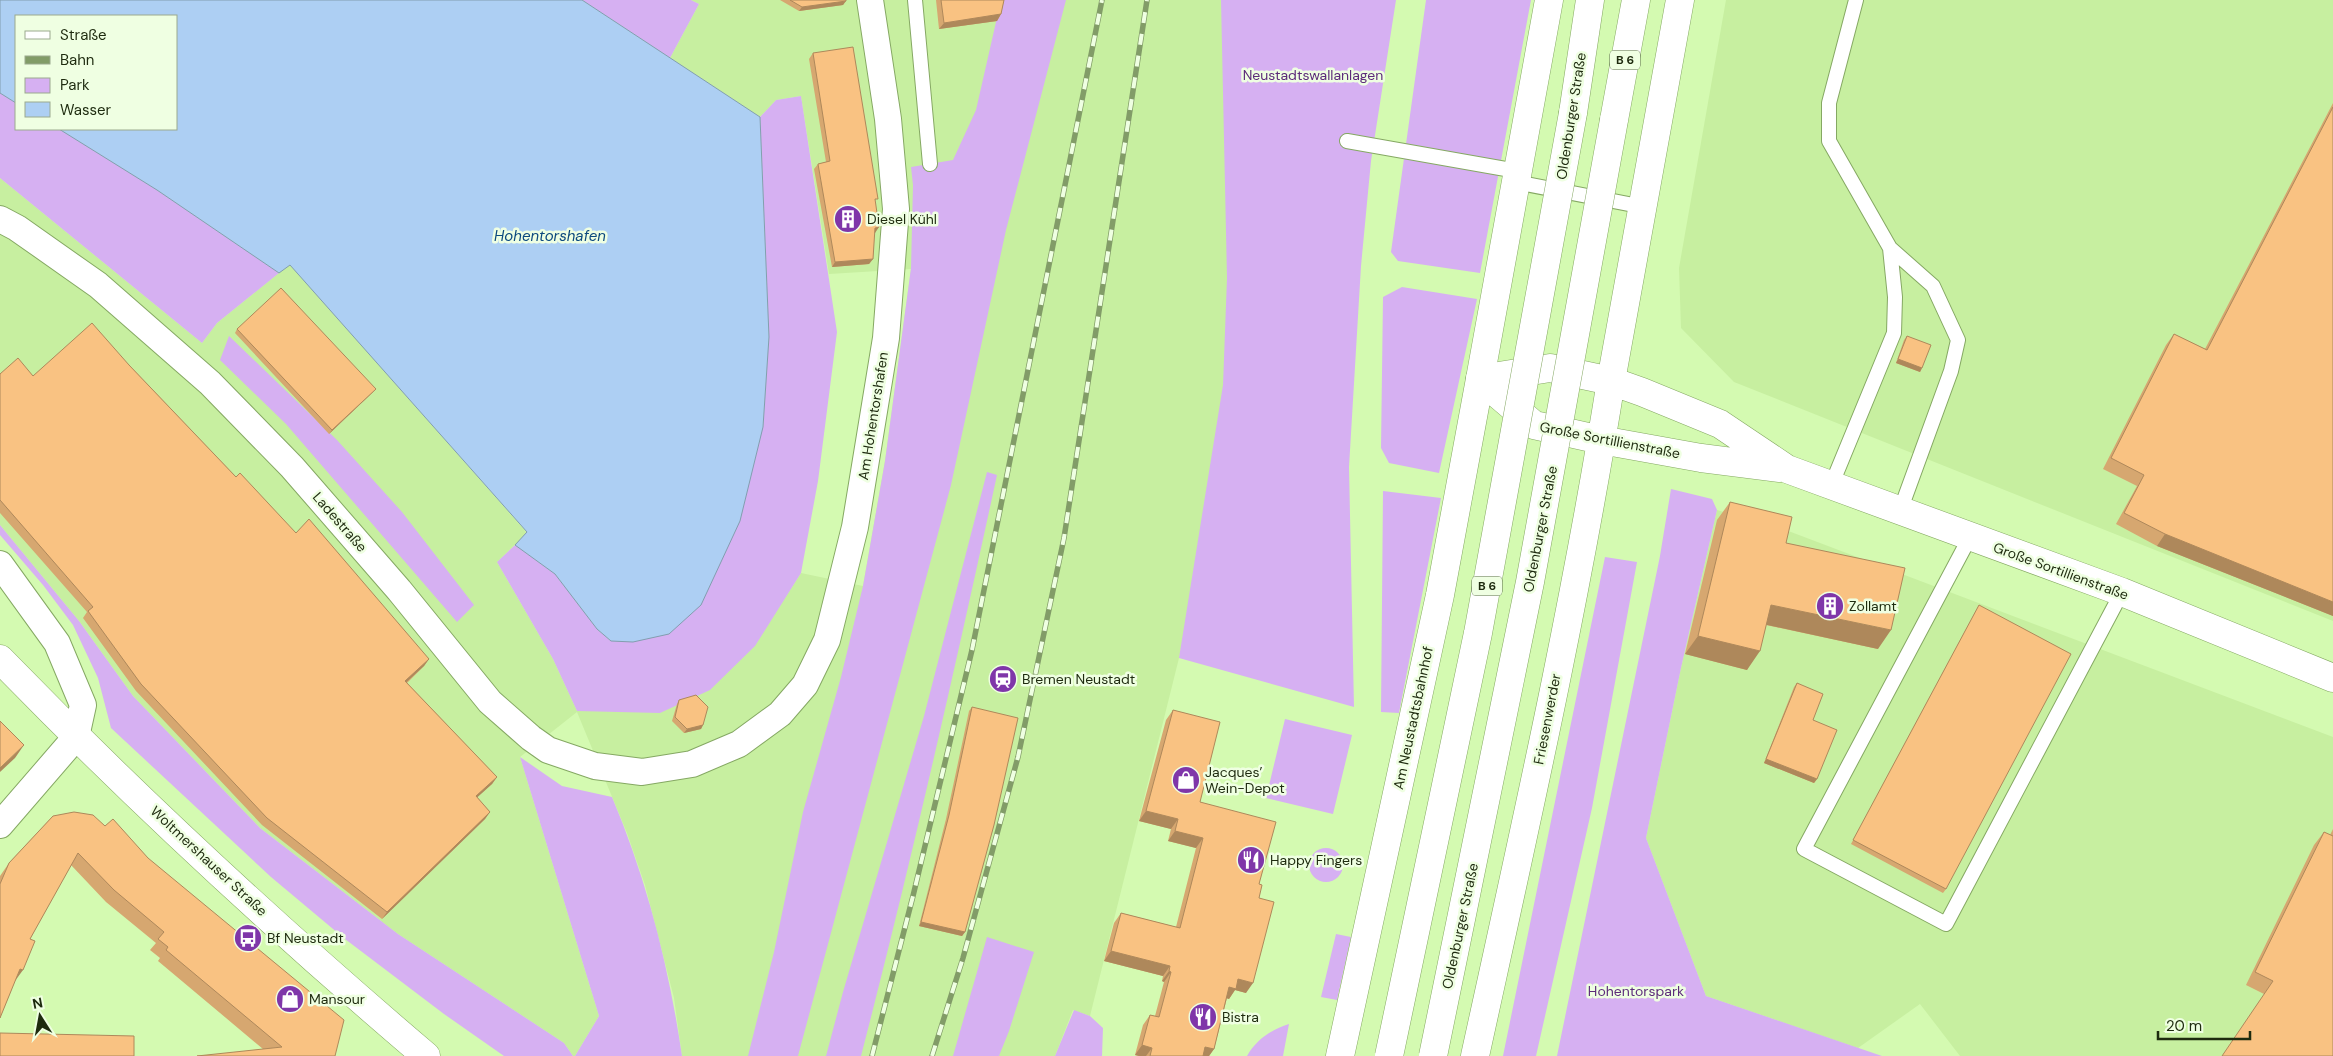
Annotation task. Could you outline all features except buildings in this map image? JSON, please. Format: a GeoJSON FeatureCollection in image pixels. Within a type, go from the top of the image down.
{"type":"FeatureCollection","features":[{"type":"Feature","properties":{"kind":"main road","name":"Am Neustadtsbahnhof"},"geometry":{"type":"LineString","coordinates":[[1340,1056],[1440,595],[1549,0]]}},
{"type":"Feature","properties":{"kind":"main road","name":"Oldenburger Straße"},"geometry":{"type":"LineString","coordinates":[[1389,1056],[1478,633],[1573,113],[1590,0]]}},
{"type":"Feature","properties":{"kind":"main road","name":"Oldenburger Straße"},"geometry":{"type":"LineString","coordinates":[[1433,1056],[1530,582],[1636,0]]}},
{"type":"Feature","properties":{"kind":"main road","name":"Friesenwerder"},"geometry":{"type":"LineString","coordinates":[[1475,1056],[1544,737],[1602,440],[1680,0]]}},
{"type":"Feature","properties":{"kind":"main road","name":"Große Sortillienstraße"},"geometry":{"type":"LineString","coordinates":[[1480,379],[1550,368],[1611,381],[1720,424],[1787,469],[2122,592],[2333,678]]}},
{"type":"Feature","properties":{"kind":"main road","name":"Große Sortillienstraße"},"geometry":{"type":"LineString","coordinates":[[1480,379],[1534,425],[1602,440],[1701,458],[1787,469]]}},
{"type":"Feature","properties":{"kind":"main road","name":"Woltmershauser Straße"},"geometry":{"type":"LineString","coordinates":[[0,659],[76,737],[354,995],[426,1056]]}},
{"type":"Feature","properties":{"kind":"street","name":"Am Hohentorshafen"},"geometry":{"type":"LineString","coordinates":[[692,764],[739,744],[780,714],[804,685],[827,640],[855,527],[886,338],[896,209],[888,119],[870,0]]}},
{"type":"Feature","properties":{"kind":"street","name":"Ladestraße"},"geometry":{"type":"LineString","coordinates":[[0,219],[17,228],[98,285],[210,383],[298,474],[399,590],[490,702],[531,738],[548,750],[595,766],[642,772],[692,764]]}},
{"type":"Feature","properties":{"kind":"street"},"geometry":{"type":"LineString","coordinates":[[0,564],[57,643],[82,706],[76,737],[0,825]]}},
{"type":"Feature","properties":{"kind":"lane"},"geometry":{"type":"LineString","coordinates":[[915,0],[930,164]]}},
{"type":"Feature","properties":{"kind":"lane"},"geometry":{"type":"LineString","coordinates":[[1856,0],[1829,103],[1829,141],[1890,248],[1933,286],[1958,340],[1951,371],[1900,511]]}},
{"type":"Feature","properties":{"kind":"lane"},"geometry":{"type":"LineString","coordinates":[[1347,141],[1516,176],[1644,206]]}},
{"type":"Feature","properties":{"kind":"lane"},"geometry":{"type":"LineString","coordinates":[[1832,486],[1894,333],[1895,297],[1890,248]]}},
{"type":"Feature","properties":{"kind":"lane"},"geometry":{"type":"LineString","coordinates":[[1970,537],[1804,849],[1946,924],[2122,592]]}},
{"type":"Feature","properties":{"kind":"shaded area"},"geometry":{"type":"Polygon","coordinates":[[[691,0],[1240,0],[1251,335],[1179,658],[1090,1016],[1073,1010],[1055,1056],[682,1056],[674,998],[645,885],[627,833],[577,712],[520,757],[599,1016],[575,1056],[573,1056],[564,1043],[398,934],[260,828],[133,696],[79,621],[0,525],[0,178],[202,343],[217,323],[290,264],[527,533],[497,562],[553,659],[577,711],[754,646],[801,573],[863,586],[885,461],[911,269],[829,274],[801,96],[776,100],[760,117],[670,58],[699,4],[691,0]]]}},
{"type":"Feature","properties":{"kind":"shaded area"},"geometry":{"type":"Polygon","coordinates":[[[1726,0],[2333,0],[2333,621],[1734,382],[1681,328],[1679,268],[1726,0]]]}},
{"type":"Feature","properties":{"kind":"shaded area"},"geometry":{"type":"Polygon","coordinates":[[[1717,510],[1791,532],[2333,737],[2333,1056],[1960,1056],[1920,1004],[1858,1048],[1706,996],[1646,838],[1681,668],[1717,510]]]}},
{"type":"Feature","properties":{"kind":"green space"},"geometry":{"type":"Polygon","coordinates":[[[582,0],[691,0],[699,4],[670,58],[582,0]]]}},
{"type":"Feature","properties":{"kind":"green space"},"geometry":{"type":"Polygon","coordinates":[[[1001,0],[1066,0],[1006,230],[951,485],[798,1056],[748,1056],[774,952],[803,812],[841,677],[863,586],[885,461],[911,268],[913,185],[911,167],[953,160],[976,110],[1001,0]]]}},
{"type":"Feature","properties":{"kind":"green space","name":"Neustadtswallanlagen"},"geometry":{"type":"Polygon","coordinates":[[[1221,0],[1396,0],[1371,161],[1361,266],[1349,467],[1354,707],[1179,658],[1223,385],[1227,278],[1221,0]]]}},
{"type":"Feature","properties":{"kind":"green space","name":"Neustadtswallanlagen"},"geometry":{"type":"Polygon","coordinates":[[[1426,0],[1531,0],[1480,273],[1398,261],[1391,252],[1426,0]]]}},
{"type":"Feature","properties":{"kind":"green space"},"geometry":{"type":"Polygon","coordinates":[[[0,93],[15,102],[15,130],[61,130],[157,190],[279,273],[217,323],[202,343],[0,178],[0,93]]]}},
{"type":"Feature","properties":{"kind":"green space"},"geometry":{"type":"Polygon","coordinates":[[[801,96],[837,332],[818,481],[801,573],[755,646],[710,690],[660,713],[577,711],[553,659],[497,562],[515,545],[555,574],[597,629],[611,641],[763,427],[769,337],[760,117],[776,100],[801,96]]]}},
{"type":"Feature","properties":{"kind":"green space"},"geometry":{"type":"Polygon","coordinates":[[[1402,287],[1477,299],[1439,473],[1389,463],[1381,448],[1383,297],[1402,287]]]}},
{"type":"Feature","properties":{"kind":"green space"},"geometry":{"type":"Polygon","coordinates":[[[229,336],[337,440],[402,512],[474,605],[457,622],[286,424],[220,360],[229,336]]]}},
{"type":"Feature","properties":{"kind":"green space"},"geometry":{"type":"Polygon","coordinates":[[[987,472],[997,475],[932,766],[861,1056],[826,1056],[924,716],[987,472]]]}},
{"type":"Feature","properties":{"kind":"green space","name":"Hohentorspark"},"geometry":{"type":"Polygon","coordinates":[[[1671,489],[1712,499],[1717,510],[1681,668],[1646,838],[1706,996],[1882,1056],[1557,1056],[1660,556],[1671,489]]]}},
{"type":"Feature","properties":{"kind":"green space"},"geometry":{"type":"Polygon","coordinates":[[[1383,491],[1441,498],[1399,713],[1381,712],[1383,491]]]}},
{"type":"Feature","properties":{"kind":"green space"},"geometry":{"type":"Polygon","coordinates":[[[0,525],[79,621],[133,696],[260,828],[398,934],[564,1043],[573,1056],[504,1056],[444,1014],[345,939],[271,877],[111,728],[98,678],[73,625],[43,585],[0,535],[0,525]]]}},
{"type":"Feature","properties":{"kind":"green space"},"geometry":{"type":"Polygon","coordinates":[[[1605,557],[1637,562],[1592,808],[1536,1056],[1503,1056],[1605,557]]]}},
{"type":"Feature","properties":{"kind":"green space"},"geometry":{"type":"Polygon","coordinates":[[[1285,719],[1352,735],[1333,814],[1266,798],[1285,719]]]}},
{"type":"Feature","properties":{"kind":"green space"},"geometry":{"type":"Polygon","coordinates":[[[520,757],[562,786],[612,797],[636,860],[655,924],[671,990],[682,1056],[575,1056],[599,1016],[520,757]]]}},
{"type":"Feature","properties":{"kind":"green space"},"geometry":{"type":"Polygon","coordinates":[[[1326,848],[1333,849],[1338,853],[1342,858],[1342,872],[1338,877],[1333,881],[1326,882],[1319,881],[1314,877],[1310,872],[1309,865],[1310,858],[1314,853],[1319,849],[1326,848]]]}},
{"type":"Feature","properties":{"kind":"green space"},"geometry":{"type":"Polygon","coordinates":[[[1336,934],[1351,937],[1337,1000],[1321,997],[1336,934]]]}},
{"type":"Feature","properties":{"kind":"green space"},"geometry":{"type":"Polygon","coordinates":[[[987,937],[1034,952],[1009,1031],[999,1056],[953,1056],[987,937]]]}},
{"type":"Feature","properties":{"kind":"green space"},"geometry":{"type":"Polygon","coordinates":[[[1074,1010],[1090,1016],[1103,1028],[1102,1056],[1055,1056],[1074,1010]]]}},
{"type":"Feature","properties":{"kind":"green space"},"geometry":{"type":"Polygon","coordinates":[[[1289,1024],[1283,1056],[1247,1056],[1265,1036],[1289,1024]]]}},
{"type":"Feature","properties":{"kind":"water","name":"Hohentorshafen"},"geometry":{"type":"Polygon","coordinates":[[[0,0],[582,0],[760,117],[769,337],[763,427],[740,521],[701,605],[669,634],[633,642],[611,641],[597,629],[555,574],[515,545],[527,532],[290,265],[279,273],[157,190],[61,130],[178,130],[178,15],[15,15],[15,102],[0,93],[0,0]]]}},
{"type":"Feature","properties":{"kind":"railway"},"geometry":{"type":"LineString","coordinates":[[872,1056],[913,896],[972,650],[1102,0]]}},
{"type":"Feature","properties":{"kind":"railway"},"geometry":{"type":"LineString","coordinates":[[932,1056],[963,958],[1018,757],[1064,538],[1147,0]]}},
{"type":"Feature","properties":{"kind":"place","name":"Diesel Kühl"},"geometry":{"type":"Point","coordinates":[848,219]}},
{"type":"Feature","properties":{"kind":"place","name":"Zollamt"},"geometry":{"type":"Point","coordinates":[1830,606]}},
{"type":"Feature","properties":{"kind":"place","name":"Bremen Neustadt"},"geometry":{"type":"Point","coordinates":[1003,679]}},
{"type":"Feature","properties":{"kind":"place","name":"Jacques’ Wein-Depot"},"geometry":{"type":"Point","coordinates":[1186,780]}},
{"type":"Feature","properties":{"kind":"place","name":"Happy Fingers"},"geometry":{"type":"Point","coordinates":[1251,860]}},
{"type":"Feature","properties":{"kind":"place","name":"Bf Neustadt"},"geometry":{"type":"Point","coordinates":[248,938]}},
{"type":"Feature","properties":{"kind":"place","name":"Mansour"},"geometry":{"type":"Point","coordinates":[290,999]}},
{"type":"Feature","properties":{"kind":"place","name":"Bistra"},"geometry":{"type":"Point","coordinates":[1203,1017]}}]}
